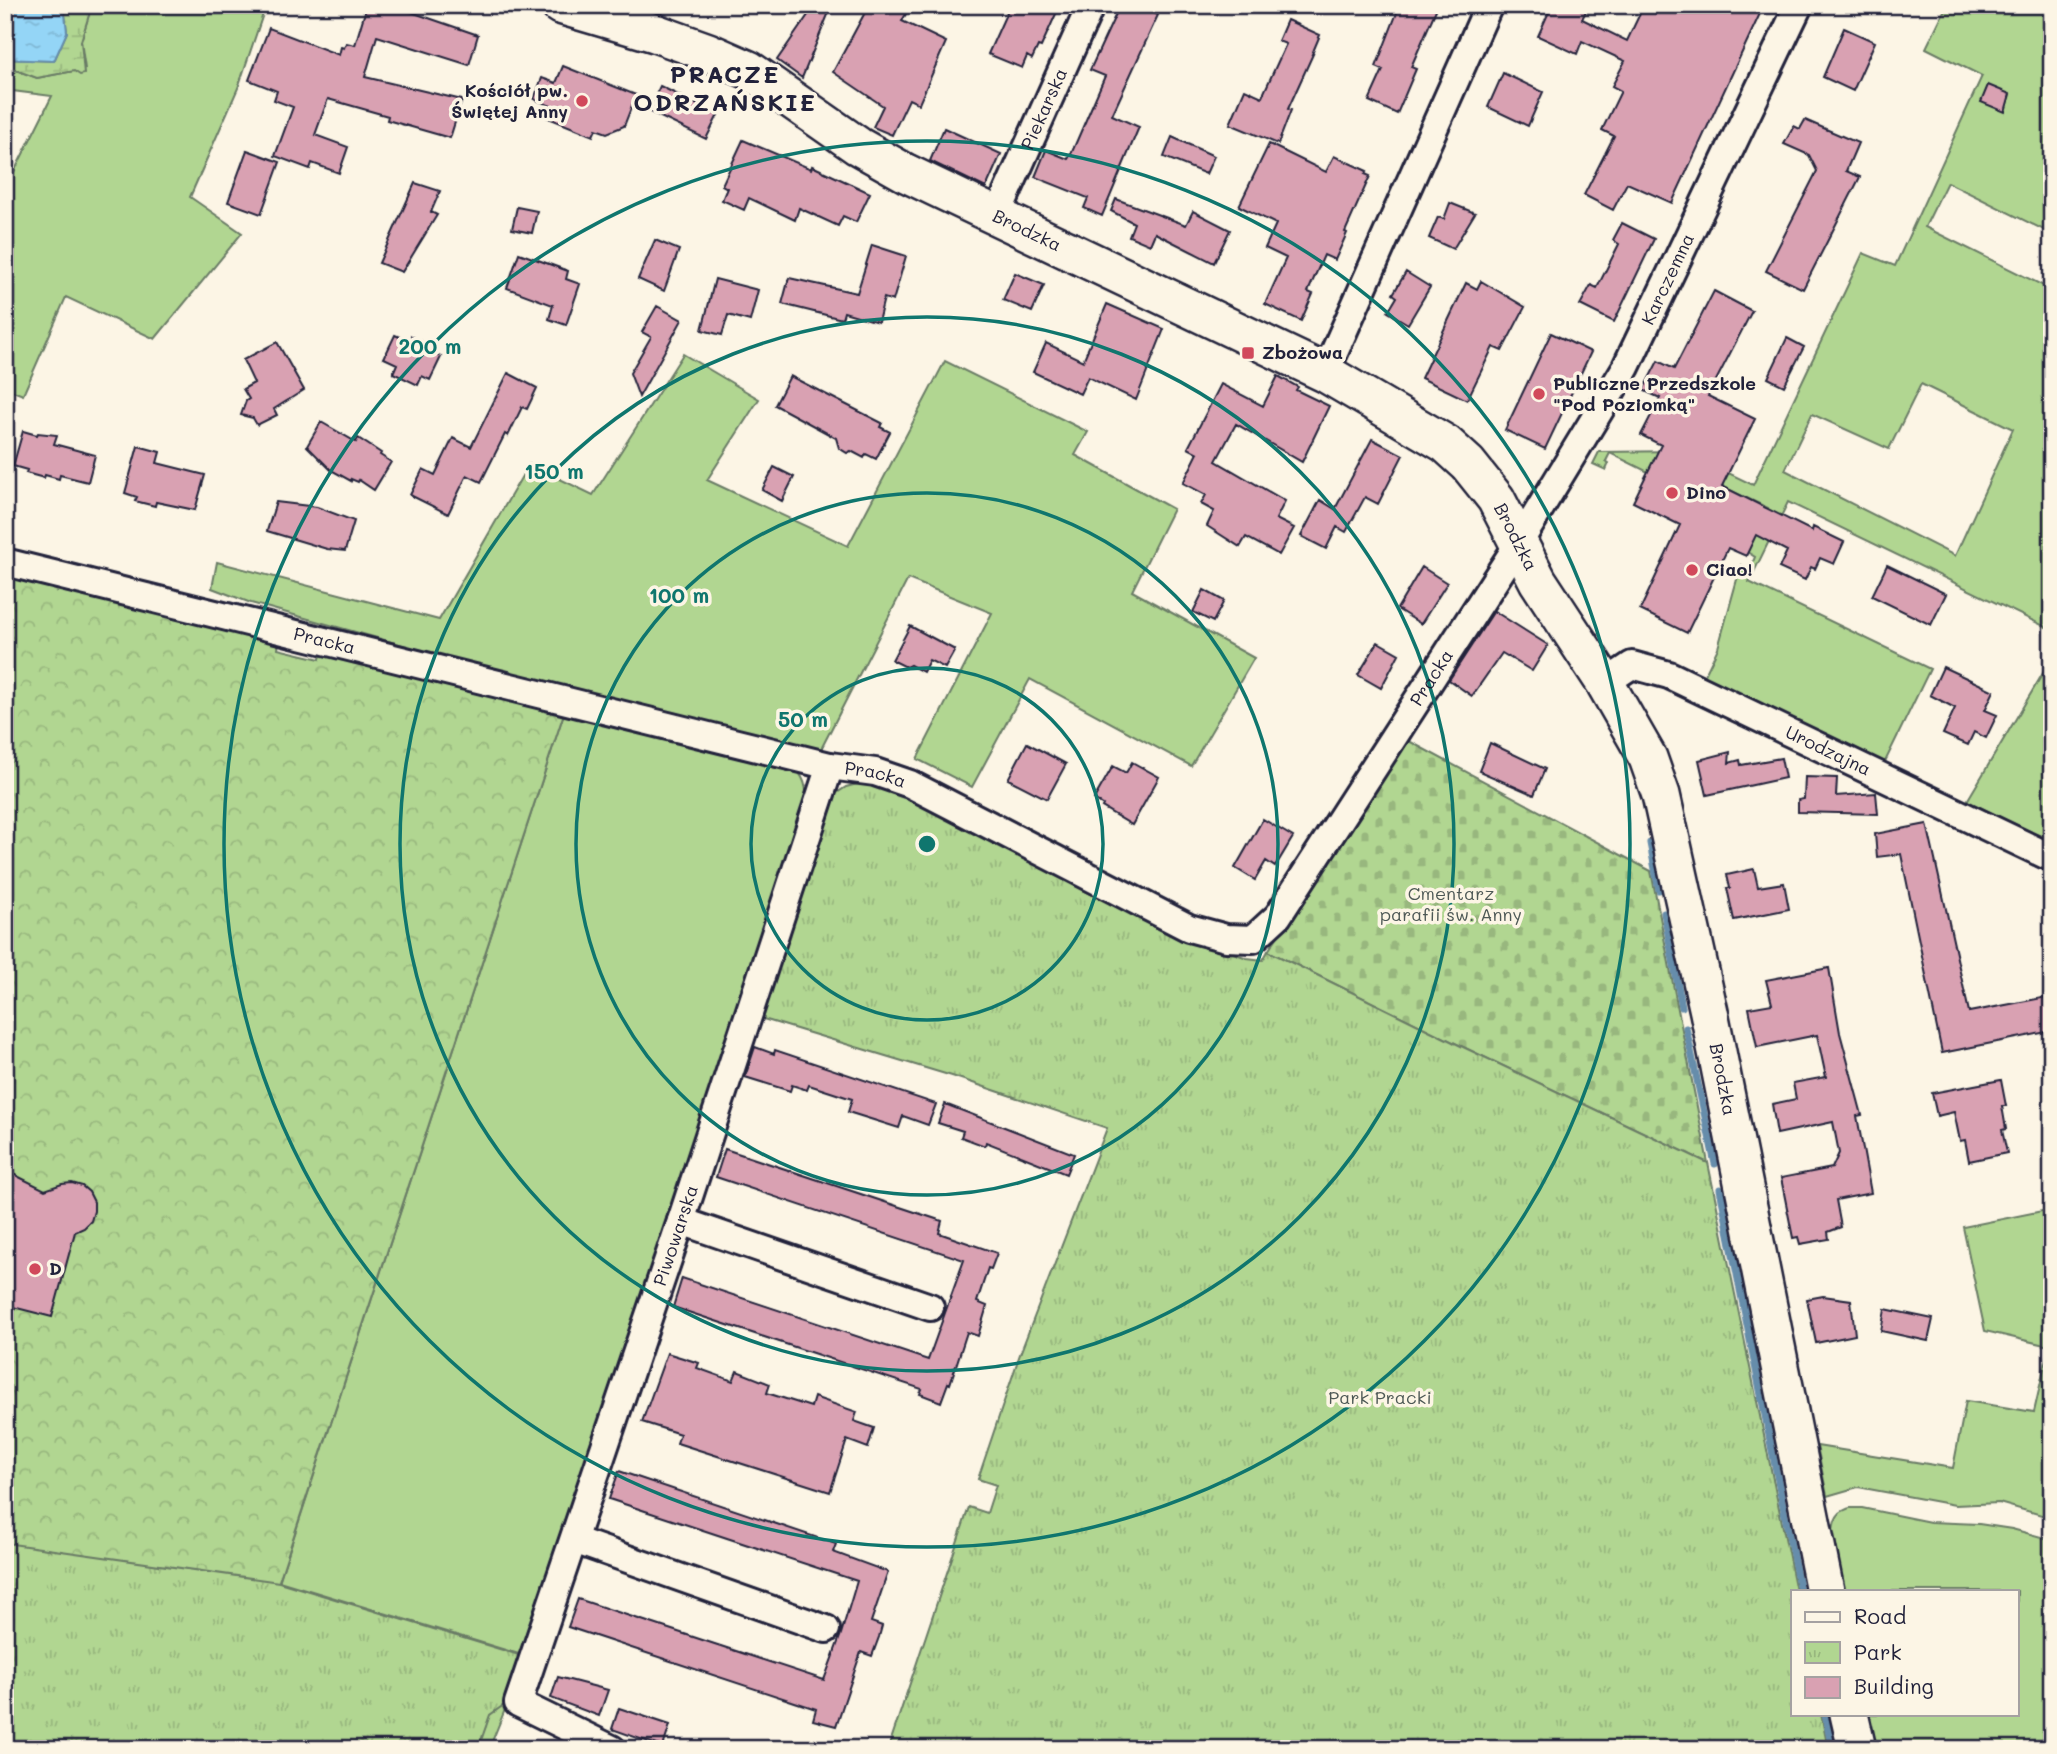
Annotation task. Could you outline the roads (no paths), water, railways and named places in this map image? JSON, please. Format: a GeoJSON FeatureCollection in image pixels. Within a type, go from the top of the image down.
{"type":"FeatureCollection","features":[{"type":"Feature","properties":{"kind":"street","name":"Brodzka"},"geometry":{"type":"LineString","coordinates":[[560,5],[655,33],[749,70],[858,146],[906,173],[1325,373],[1446,444],[1485,483],[1508,518],[1538,581],[1605,683],[1648,758],[1672,839],[1709,1012],[1825,1590]]}},
{"type":"Feature","properties":{"kind":"street","name":"Piekarska"},"geometry":{"type":"LineString","coordinates":[[997,215],[1091,5]]}},
{"type":"Feature","properties":{"kind":"street"},"geometry":{"type":"LineString","coordinates":[[1325,373],[1489,5]]}},
{"type":"Feature","properties":{"kind":"street","name":"Karczemna"},"geometry":{"type":"LineString","coordinates":[[1519,543],[1626,367],[1799,5]]}},
{"type":"Feature","properties":{"kind":"street","name":"Pracka"},"geometry":{"type":"LineString","coordinates":[[5,562],[830,766],[875,772],[941,798],[1189,928],[1226,938],[1253,939],[1278,916],[1519,543]]}},
{"type":"Feature","properties":{"kind":"street","name":"Urodzajna"},"geometry":{"type":"LineString","coordinates":[[1605,683],[1632,665],[1669,676],[2052,858]]}},
{"type":"Feature","properties":{"kind":"street","name":"Piwowarska"},"geometry":{"type":"LineString","coordinates":[[612,1749],[518,1703],[681,1221],[830,766]]}},
{"type":"Feature","properties":{"kind":"street"},"geometry":{"type":"LineString","coordinates":[[681,1221],[930,1307]]}},
{"type":"Feature","properties":{"kind":"street"},"geometry":{"type":"LineString","coordinates":[[574,1540],[825,1629]]}},
{"type":"Feature","properties":{"kind":"street"},"geometry":{"type":"LineString","coordinates":[[1849,1716],[1857,1749]]}},
{"type":"Feature","properties":{"kind":"water"},"geometry":{"type":"Polygon","coordinates":[[[5,5],[64,5],[67,32],[54,61],[5,59],[5,5]]]}},
{"type":"Feature","properties":{"kind":"waterway"},"geometry":{"type":"LineString","coordinates":[[1650,843],[1659,890]]}},
{"type":"Feature","properties":{"kind":"waterway"},"geometry":{"type":"LineString","coordinates":[[1664,913],[1682,1007]]}},
{"type":"Feature","properties":{"kind":"waterway"},"geometry":{"type":"LineString","coordinates":[[1686,1028],[1715,1164]]}},
{"type":"Feature","properties":{"kind":"waterway"},"geometry":{"type":"LineString","coordinates":[[1720,1189],[1800,1590]]}},
{"type":"Feature","properties":{"kind":"waterway"},"geometry":{"type":"LineString","coordinates":[[1825,1716],[1832,1749]]}},
{"type":"Feature","properties":{"kind":"place","name":"Kościół pw. Świętej Anny"},"geometry":{"type":"Point","coordinates":[582,101]}},
{"type":"Feature","properties":{"kind":"place","name":"Zbożowa"},"geometry":{"type":"Point","coordinates":[1248,353]}},
{"type":"Feature","properties":{"kind":"place","name":"Publiczne Przedszkole \"Pod Poziomką\""},"geometry":{"type":"Point","coordinates":[1539,394]}},
{"type":"Feature","properties":{"kind":"place","name":"Dino"},"geometry":{"type":"Point","coordinates":[1672,493]}},
{"type":"Feature","properties":{"kind":"place","name":"Ciao!"},"geometry":{"type":"Point","coordinates":[1692,570]}},
{"type":"Feature","properties":{"kind":"place","name":"D"},"geometry":{"type":"Point","coordinates":[35,1269]}},
{"type":"Feature","properties":{"kind":"district","name":"PRACZE ODRZAŃSKIE"},"geometry":{"type":"Point","coordinates":[725,89]}},
{"type":"Feature","properties":{"kind":"park label","name":"Cmentarz parafii św. Anny"},"geometry":{"type":"Point","coordinates":[1451,904]}},
{"type":"Feature","properties":{"kind":"park label","name":"Park Pracki"},"geometry":{"type":"Point","coordinates":[1380,1398]}}]}
